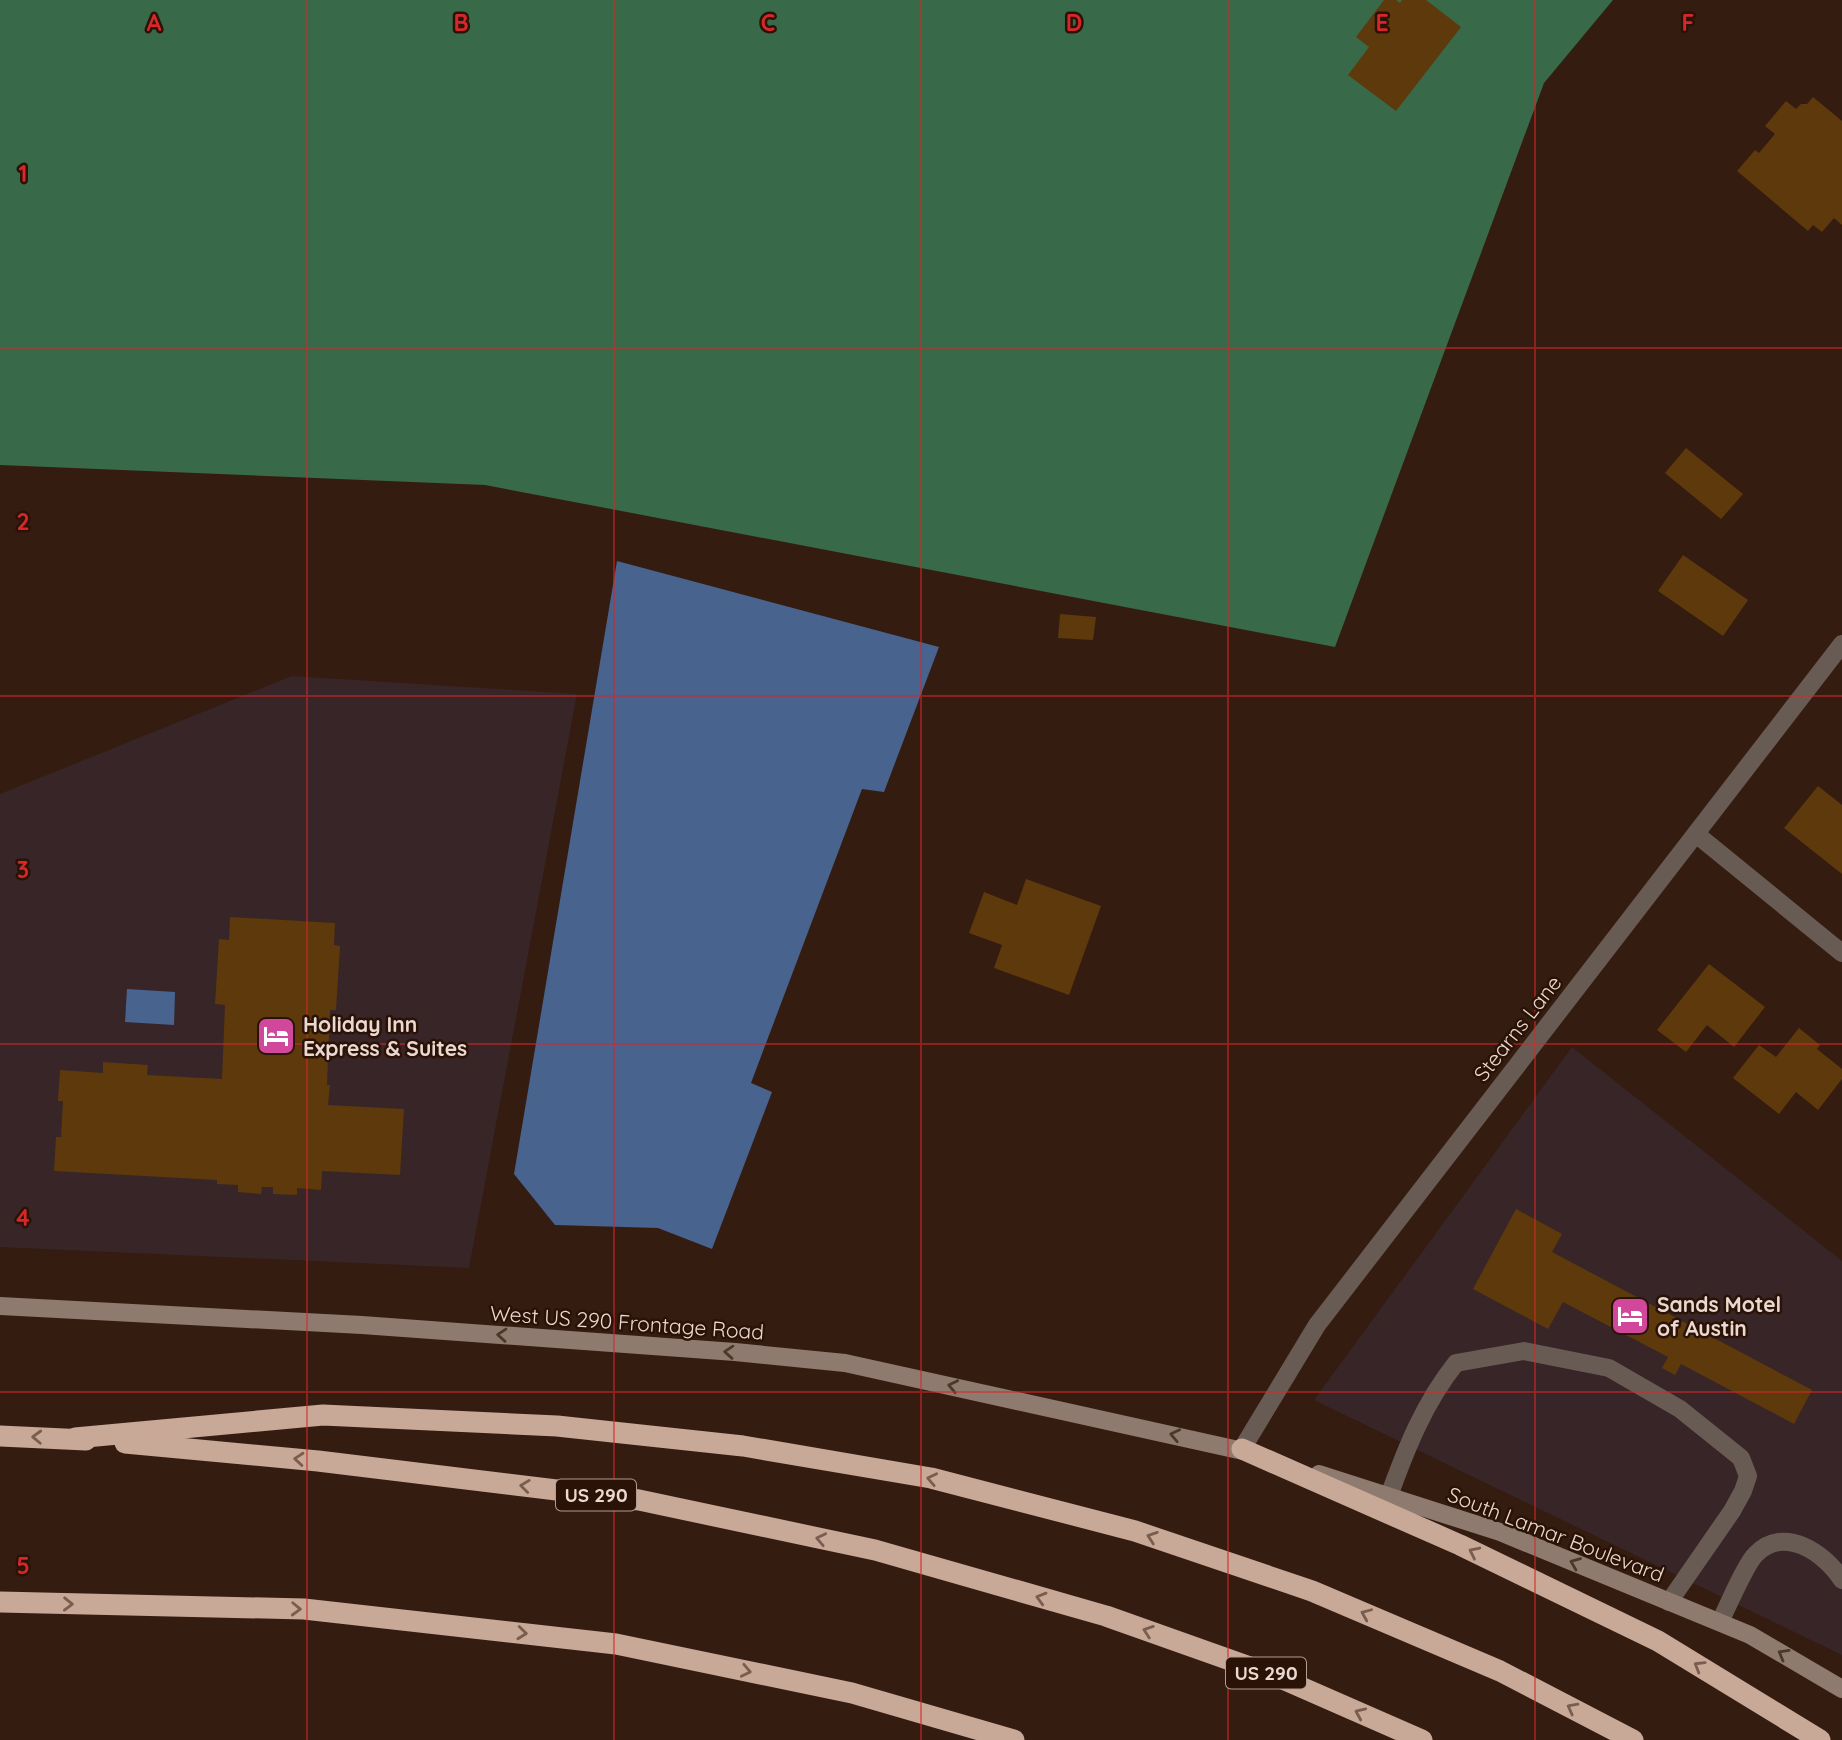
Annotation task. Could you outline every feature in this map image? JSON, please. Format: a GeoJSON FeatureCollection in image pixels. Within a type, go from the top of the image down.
{"type":"FeatureCollection","features":[{"type":"Feature","properties":{"kind":"highway"},"geometry":{"type":"LineString","coordinates":[[75,1438],[323,1415],[557,1426],[743,1446],[931,1478],[1135,1531],[1312,1591],[1500,1671],[1633,1740]]}},
{"type":"Feature","properties":{"kind":"highway","name":"US 290"},"geometry":{"type":"LineString","coordinates":[[0,1436],[75,1438],[318,1461],[639,1500],[875,1550],[1106,1616],[1279,1677],[1422,1740]]}},
{"type":"Feature","properties":{"kind":"highway"},"geometry":{"type":"LineString","coordinates":[[1242,1449],[1460,1545],[1658,1641],[1820,1740]]}},
{"type":"Feature","properties":{"kind":"highway"},"geometry":{"type":"LineString","coordinates":[[0,1602],[304,1609],[615,1644],[852,1693],[1014,1740]]}},
{"type":"Feature","properties":{"kind":"main road","name":"West US 290 Frontage Road"},"geometry":{"type":"LineString","coordinates":[[0,1306],[362,1325],[735,1352],[845,1363],[1242,1449]]}},
{"type":"Feature","properties":{"kind":"main road","name":"South Lamar Boulevard"},"geometry":{"type":"LineString","coordinates":[[1242,1449],[1500,1532],[1750,1635],[1842,1689]]}},
{"type":"Feature","properties":{"kind":"street","name":"Stearns Lane"},"geometry":{"type":"LineString","coordinates":[[1242,1449],[1317,1325],[1842,644]]}},
{"type":"Feature","properties":{"kind":"street"},"geometry":{"type":"LineString","coordinates":[[1696,834],[1842,953]]}},
{"type":"Feature","properties":{"kind":"street"},"geometry":{"type":"LineString","coordinates":[[1389,1496],[1410,1438],[1442,1380],[1456,1363],[1524,1351],[1609,1367],[1690,1418],[1741,1458],[1748,1476],[1732,1511],[1670,1602]]}},
{"type":"Feature","properties":{"kind":"street"},"geometry":{"type":"LineString","coordinates":[[1720,1622],[1755,1554],[1770,1545],[1788,1540],[1807,1547],[1836,1571],[1842,1580]]}},
{"type":"Feature","properties":{"kind":"shaded area"},"geometry":{"type":"Polygon","coordinates":[[[292,676],[577,694],[469,1268],[0,1247],[0,794],[292,676]]]}},
{"type":"Feature","properties":{"kind":"shaded area"},"geometry":{"type":"Polygon","coordinates":[[[1572,1047],[1842,1261],[1842,1655],[1314,1400],[1572,1047]]]}},
{"type":"Feature","properties":{"kind":"green space"},"geometry":{"type":"Polygon","coordinates":[[[0,0],[1613,0],[1544,83],[1335,647],[485,485],[0,465],[0,0]]]}},
{"type":"Feature","properties":{"kind":"water"},"geometry":{"type":"Polygon","coordinates":[[[617,561],[939,647],[884,792],[862,789],[751,1083],[772,1092],[712,1249],[658,1228],[555,1225],[514,1174],[617,561]]]}},
{"type":"Feature","properties":{"kind":"water"},"geometry":{"type":"Polygon","coordinates":[[[127,989],[175,992],[174,1025],[125,1022],[127,989]]]}},
{"type":"Feature","properties":{"kind":"building"},"geometry":{"type":"Polygon","coordinates":[[[1384,0],[1396,0],[1400,3],[1402,0],[1426,0],[1461,27],[1396,111],[1348,75],[1369,47],[1356,37],[1384,0]]]}},
{"type":"Feature","properties":{"kind":"building"},"geometry":{"type":"Polygon","coordinates":[[[1813,97],[1842,121],[1842,225],[1834,218],[1822,232],[1813,225],[1808,231],[1737,171],[1755,150],[1759,153],[1775,134],[1765,126],[1786,101],[1796,109],[1801,104],[1807,104],[1813,97]]]}},
{"type":"Feature","properties":{"kind":"building"},"geometry":{"type":"Polygon","coordinates":[[[1686,448],[1743,494],[1721,519],[1665,473],[1686,448]]]}},
{"type":"Feature","properties":{"kind":"building"},"geometry":{"type":"Polygon","coordinates":[[[1683,555],[1748,600],[1723,636],[1658,591],[1683,555]]]}},
{"type":"Feature","properties":{"kind":"building"},"geometry":{"type":"Polygon","coordinates":[[[1060,614],[1096,617],[1093,640],[1058,638],[1060,614]]]}},
{"type":"Feature","properties":{"kind":"building"},"geometry":{"type":"Polygon","coordinates":[[[1818,786],[1842,805],[1842,874],[1784,828],[1818,786]]]}},
{"type":"Feature","properties":{"kind":"building"},"geometry":{"type":"Polygon","coordinates":[[[1026,879],[1101,906],[1069,995],[994,968],[1002,945],[969,933],[984,892],[1017,905],[1026,879]]]}},
{"type":"Feature","properties":{"kind":"building","name":"Holiday Inn Express & Suites"},"geometry":{"type":"Polygon","coordinates":[[[230,917],[335,923],[334,945],[340,946],[336,1010],[330,1010],[328,1105],[404,1109],[400,1175],[322,1171],[321,1190],[297,1188],[297,1195],[273,1194],[273,1187],[262,1187],[261,1194],[238,1192],[238,1185],[217,1184],[217,1180],[54,1171],[56,1137],[61,1137],[63,1101],[58,1101],[60,1070],[103,1073],[103,1062],[148,1065],[147,1075],[222,1079],[225,1005],[215,1004],[219,939],[229,940],[230,917]]]}},
{"type":"Feature","properties":{"kind":"building"},"geometry":{"type":"Polygon","coordinates":[[[1709,964],[1765,1007],[1734,1047],[1707,1025],[1686,1052],[1657,1030],[1709,964]]]}},
{"type":"Feature","properties":{"kind":"building"},"geometry":{"type":"Polygon","coordinates":[[[1799,1028],[1820,1045],[1817,1049],[1842,1069],[1842,1079],[1818,1110],[1796,1092],[1779,1114],[1733,1078],[1759,1045],[1776,1057],[1799,1028]]]}},
{"type":"Feature","properties":{"kind":"building","name":"Sands Motel of Austin"},"geometry":{"type":"Polygon","coordinates":[[[1516,1209],[1562,1234],[1552,1252],[1812,1390],[1794,1424],[1681,1364],[1675,1375],[1662,1368],[1668,1357],[1563,1302],[1548,1329],[1473,1289],[1516,1209]]]}},
{"type":"Feature","properties":{"kind":"place","name":"Holiday Inn Express & Suites"},"geometry":{"type":"Point","coordinates":[276,1036]}},
{"type":"Feature","properties":{"kind":"place","name":"Sands Motel of Austin"},"geometry":{"type":"Point","coordinates":[1630,1316]}}]}
